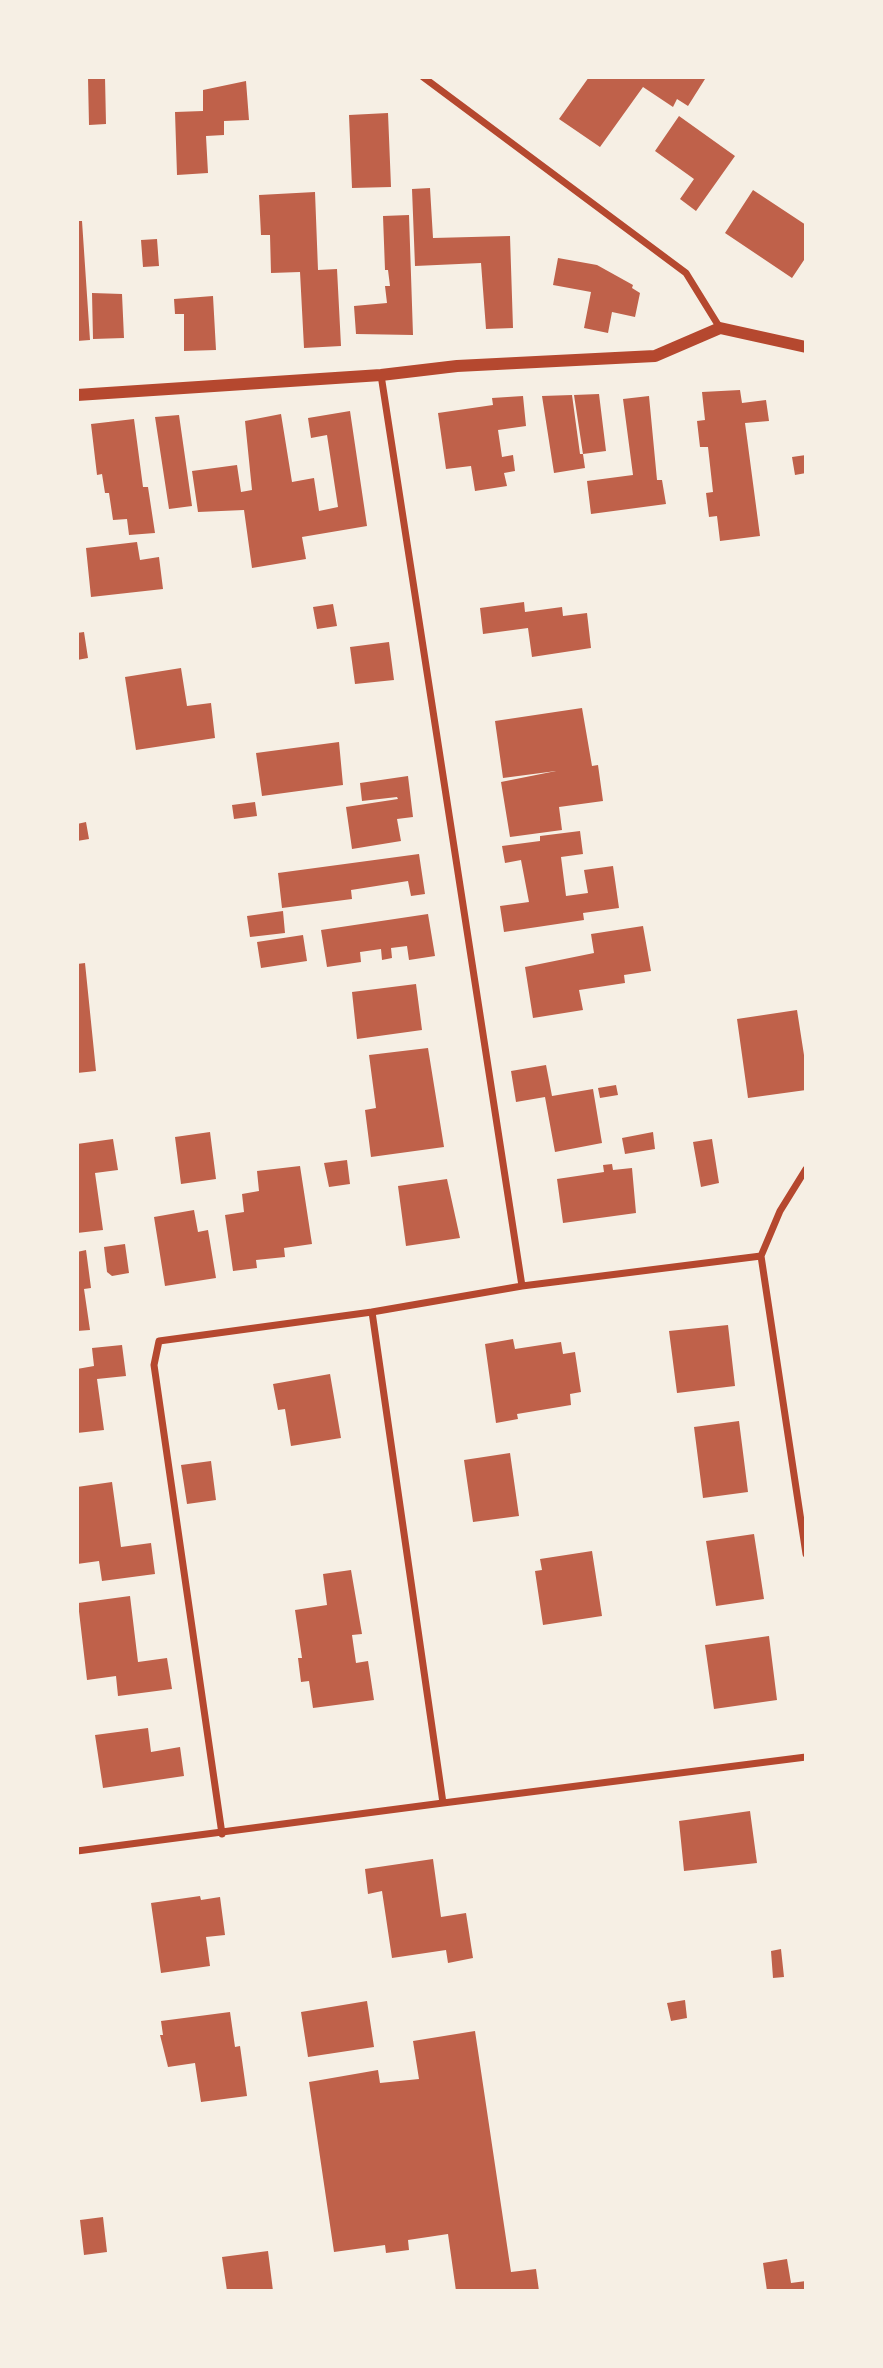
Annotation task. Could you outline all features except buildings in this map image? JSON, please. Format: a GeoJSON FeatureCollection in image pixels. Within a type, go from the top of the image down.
{"type":"FeatureCollection","features":[{"type":"Feature","properties":{"kind":"street"},"geometry":{"type":"LineString","coordinates":[[424,77],[687,273],[720,328]]}},
{"type":"Feature","properties":{"kind":"street"},"geometry":{"type":"LineString","coordinates":[[77,396],[381,375],[457,366],[654,356],[720,328],[806,347]]}},
{"type":"Feature","properties":{"kind":"street"},"geometry":{"type":"LineString","coordinates":[[381,375],[522,1286]]}},
{"type":"Feature","properties":{"kind":"street"},"geometry":{"type":"LineString","coordinates":[[806,1168],[780,1211],[761,1256],[806,1554]]}},
{"type":"Feature","properties":{"kind":"street"},"geometry":{"type":"LineString","coordinates":[[222,1834],[154,1365],[159,1341],[372,1312],[522,1286],[761,1256]]}},
{"type":"Feature","properties":{"kind":"street"},"geometry":{"type":"LineString","coordinates":[[372,1312],[443,1804]]}},
{"type":"Feature","properties":{"kind":"street"},"geometry":{"type":"LineString","coordinates":[[77,1851],[806,1757]]}}]}
